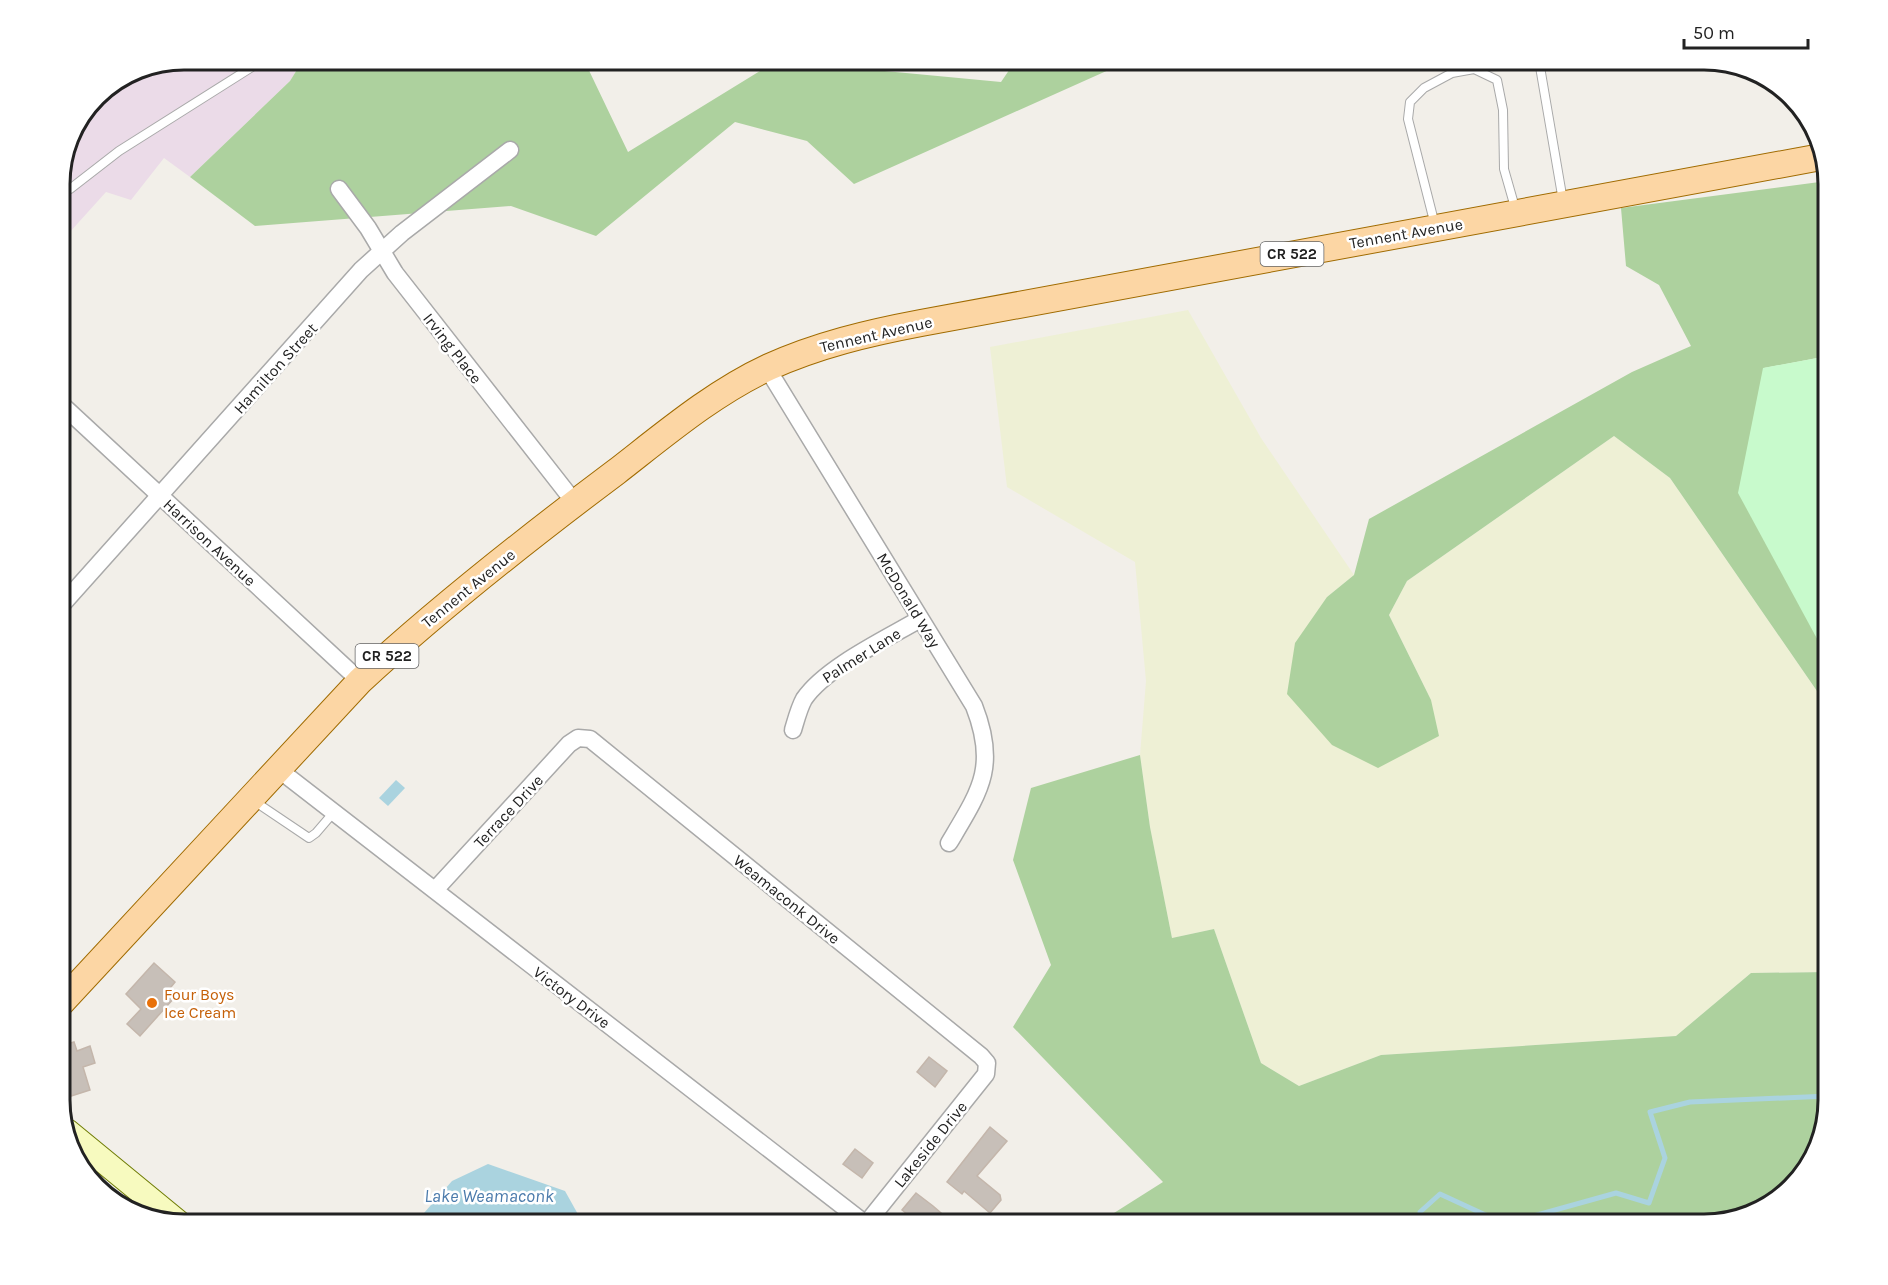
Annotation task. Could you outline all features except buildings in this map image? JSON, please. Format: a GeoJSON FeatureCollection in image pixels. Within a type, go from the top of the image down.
{"type":"FeatureCollection","features":[{"type":"Feature","properties":{"kind":"main road","name":"Tennent Avenue"},"geometry":{"type":"LineString","coordinates":[[71,992],[360,681],[435,614],[575,503],[693,413],[731,387],[767,368],[810,350],[864,334],[1815,158]]}},
{"type":"Feature","properties":{"kind":"street","name":"Hamilton Street"},"geometry":{"type":"LineString","coordinates":[[71,595],[362,270],[402,233],[510,150]]}},
{"type":"Feature","properties":{"kind":"street","name":"Irving Place"},"geometry":{"type":"LineString","coordinates":[[339,189],[368,228],[395,273],[575,503]]}},
{"type":"Feature","properties":{"kind":"street","name":"McDonald Way"},"geometry":{"type":"LineString","coordinates":[[767,368],[974,706],[985,743],[985,766],[976,798],[949,843]]}},
{"type":"Feature","properties":{"kind":"street","name":"Harrison Avenue"},"geometry":{"type":"LineString","coordinates":[[71,412],[360,681]]}},
{"type":"Feature","properties":{"kind":"street","name":"Palmer Lane"},"geometry":{"type":"LineString","coordinates":[[793,730],[803,701],[816,685],[833,671],[920,618]]}},
{"type":"Feature","properties":{"kind":"street","name":"Terrace Drive"},"geometry":{"type":"LineString","coordinates":[[435,890],[569,744],[578,738],[584,738]]}},
{"type":"Feature","properties":{"kind":"street","name":"Weamaconk Drive"},"geometry":{"type":"LineString","coordinates":[[584,738],[590,739],[987,1063]]}},
{"type":"Feature","properties":{"kind":"street","name":"Victory Drive"},"geometry":{"type":"LineString","coordinates":[[278,769],[854,1214]]}},
{"type":"Feature","properties":{"kind":"street","name":"Lakeside Drive"},"geometry":{"type":"LineString","coordinates":[[875,1214],[986,1074],[987,1063]]}},
{"type":"Feature","properties":{"kind":"street"},"geometry":{"type":"LineString","coordinates":[[77,1140],[167,1213]]}},
{"type":"Feature","properties":{"kind":"lane"},"geometry":{"type":"LineString","coordinates":[[1436,228],[1408,119],[1410,102],[1424,88],[1452,73],[1468,70]]}},
{"type":"Feature","properties":{"kind":"lane"},"geometry":{"type":"LineString","coordinates":[[1476,70],[1497,80],[1503,110],[1504,168],[1517,213]]}},
{"type":"Feature","properties":{"kind":"lane"},"geometry":{"type":"LineString","coordinates":[[1541,70],[1564,204]]}},
{"type":"Feature","properties":{"kind":"lane"},"geometry":{"type":"LineString","coordinates":[[71,188],[118,151],[246,71]]}},
{"type":"Feature","properties":{"kind":"lane"},"geometry":{"type":"LineString","coordinates":[[251,798],[309,838],[334,812]]}},
{"type":"Feature","properties":{"kind":"shaded area"},"geometry":{"type":"Polygon","coordinates":[[[177,71],[296,71],[290,81],[190,177],[164,158],[131,200],[106,192],[71,231],[71,170],[74,155],[82,134],[94,115],[115,94],[134,82],[177,71]]]}},
{"type":"Feature","properties":{"kind":"green space"},"geometry":{"type":"Polygon","coordinates":[[[1009,70],[1108,70],[854,184],[807,141],[735,122],[596,236],[511,206],[255,226],[190,177],[290,81],[296,71],[589,71],[628,152],[761,71],[880,71],[1001,82],[1009,70]]]}},
{"type":"Feature","properties":{"kind":"green space"},"geometry":{"type":"Polygon","coordinates":[[[1818,182],[1818,358],[1764,368],[1818,459],[1818,693],[1670,478],[1614,436],[1407,581],[1389,615],[1431,700],[1439,736],[1378,768],[1332,745],[1287,694],[1295,643],[1327,597],[1354,575],[1369,519],[1632,372],[1691,346],[1659,285],[1626,266],[1621,208],[1818,182]]]}},
{"type":"Feature","properties":{"kind":"green space"},"geometry":{"type":"Polygon","coordinates":[[[1188,310],[1261,438],[1354,575],[1327,597],[1431,700],[1389,615],[1407,581],[1614,436],[1670,478],[1818,693],[1818,972],[1751,973],[1676,1036],[1381,1055],[1299,1086],[1261,1063],[1214,929],[1172,938],[1150,827],[1140,755],[1146,681],[1135,562],[1007,487],[990,347],[1188,310]]]}},
{"type":"Feature","properties":{"kind":"green space"},"geometry":{"type":"Polygon","coordinates":[[[1818,358],[1818,641],[1738,493],[1763,368],[1818,358]]]}},
{"type":"Feature","properties":{"kind":"green space"},"geometry":{"type":"Polygon","coordinates":[[[1140,755],[1150,827],[1172,938],[1214,929],[1261,1063],[1299,1086],[1381,1055],[1676,1036],[1751,973],[1818,972],[1817,1115],[1806,1151],[1789,1176],[1767,1195],[1754,1203],[1718,1214],[1112,1214],[1163,1182],[1013,1027],[1051,965],[1013,860],[1031,788],[1140,755]]]}},
{"type":"Feature","properties":{"kind":"water"},"geometry":{"type":"Polygon","coordinates":[[[396,780],[405,788],[388,806],[379,798],[396,780]]]}},
{"type":"Feature","properties":{"kind":"water","name":"Lake Weamaconk"},"geometry":{"type":"Polygon","coordinates":[[[488,1164],[565,1191],[578,1214],[421,1214],[452,1181],[488,1164]]]}},
{"type":"Feature","properties":{"kind":"waterway"},"geometry":{"type":"LineString","coordinates":[[1541,1214],[1616,1193],[1649,1203],[1665,1158],[1650,1112],[1690,1102],[1818,1096]]}},
{"type":"Feature","properties":{"kind":"waterway"},"geometry":{"type":"LineString","coordinates":[[1420,1214],[1440,1194],[1483,1214]]}},
{"type":"Feature","properties":{"kind":"place","name":"Four Boys Ice Cream"},"geometry":{"type":"Point","coordinates":[152,1003]}}]}
